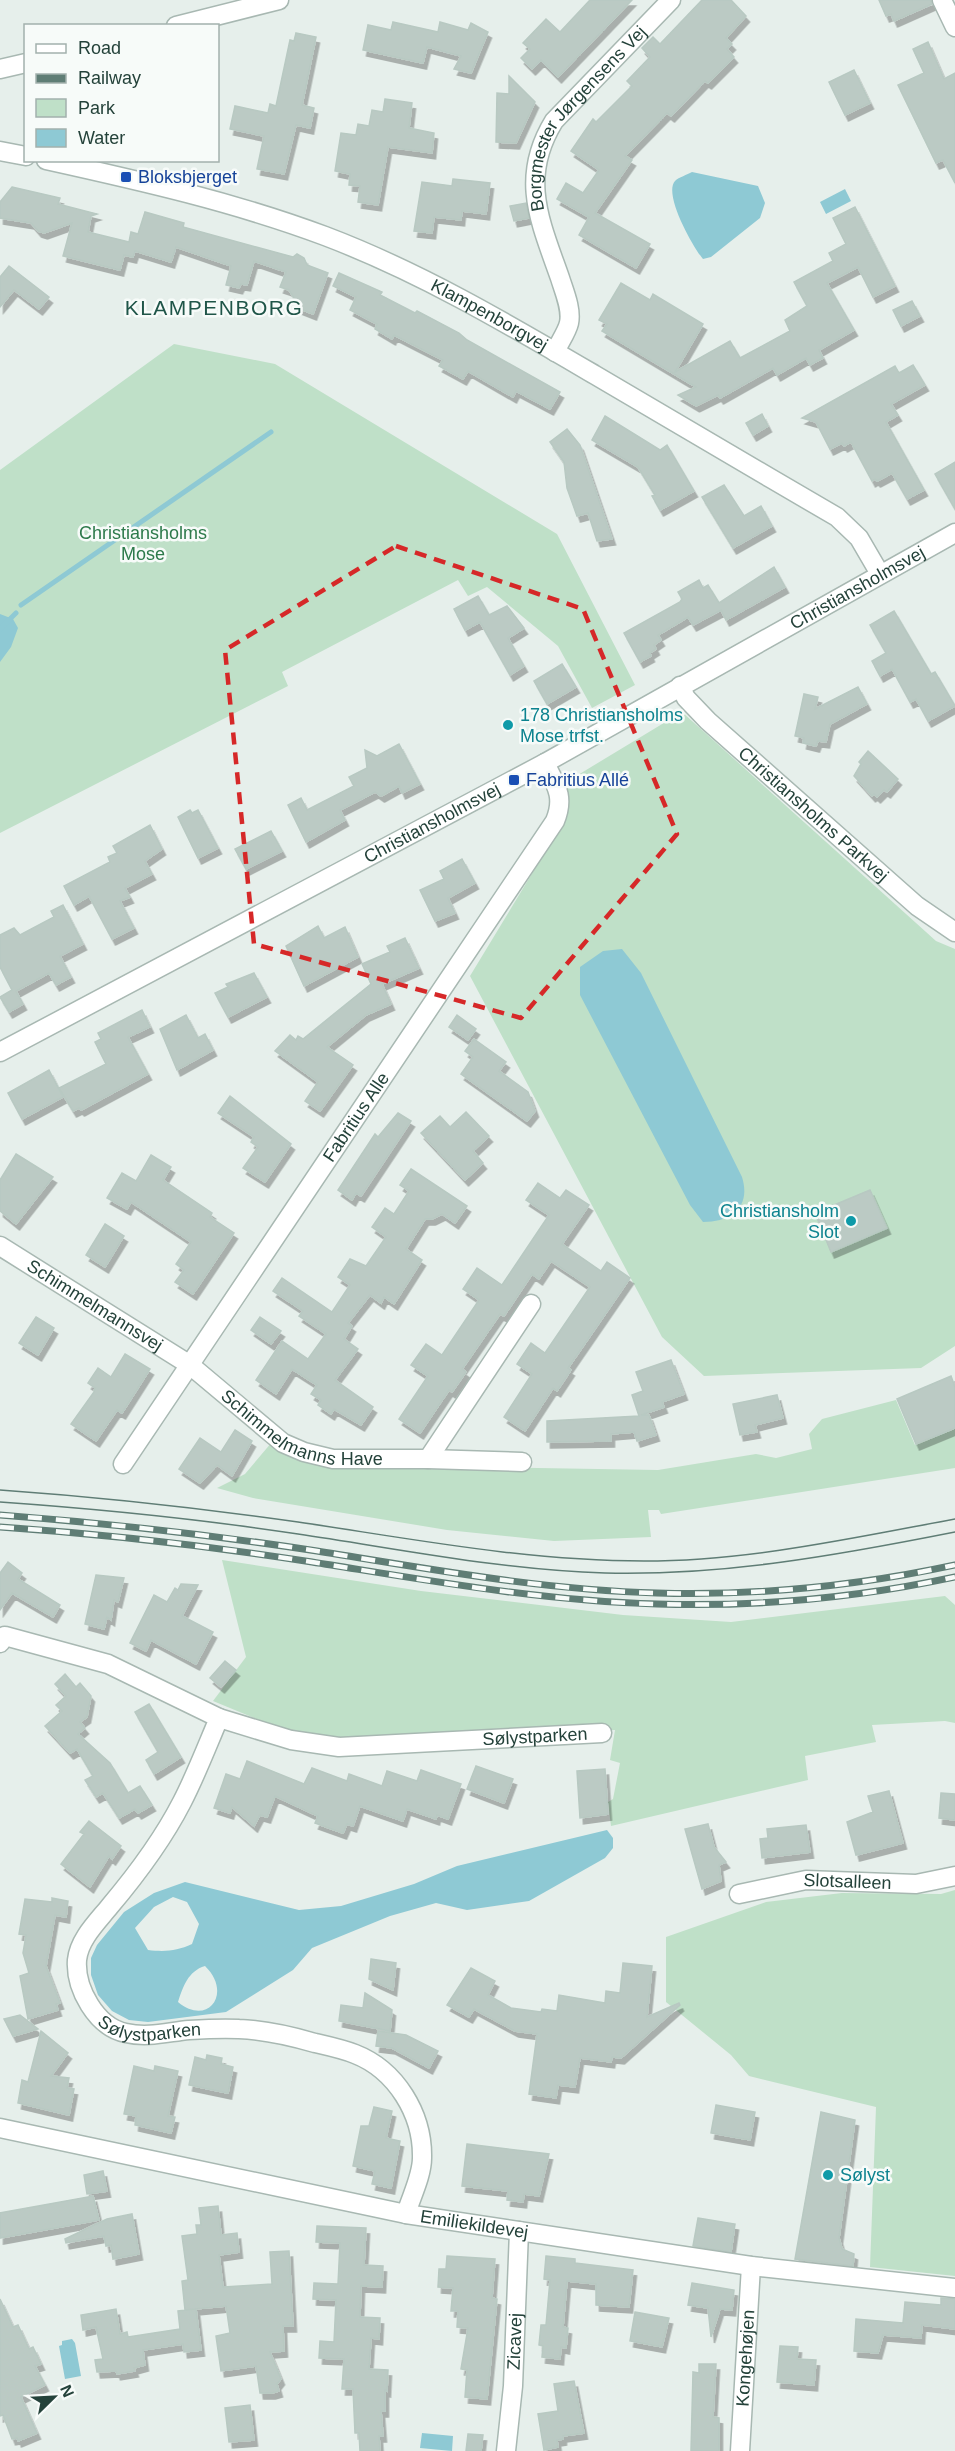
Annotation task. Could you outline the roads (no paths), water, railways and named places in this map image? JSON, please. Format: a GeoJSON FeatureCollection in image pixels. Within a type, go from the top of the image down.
{"type":"FeatureCollection","features":[{"type":"Feature","properties":{"kind":"street"},"geometry":{"type":"LineString","coordinates":[[184,24],[279,0]]}},
{"type":"Feature","properties":{"kind":"street","name":"Borgmester Jørgensens Vej"},"geometry":{"type":"LineString","coordinates":[[555,352],[569,322],[567,301],[541,223],[535,193],[540,143],[554,121],[671,0]]}},
{"type":"Feature","properties":{"kind":"street"},"geometry":{"type":"LineString","coordinates":[[942,0],[955,27]]}},
{"type":"Feature","properties":{"kind":"street"},"geometry":{"type":"LineString","coordinates":[[0,69],[24,63]]}},
{"type":"Feature","properties":{"kind":"street"},"geometry":{"type":"LineString","coordinates":[[0,151],[24,156]]}},
{"type":"Feature","properties":{"kind":"street","name":"Klampenborgvej"},"geometry":{"type":"LineString","coordinates":[[55,162],[169,186],[250,209],[327,237],[403,270],[472,304],[837,517],[859,538],[880,574]]}},
{"type":"Feature","properties":{"kind":"street","name":"Christiansholmsvej"},"geometry":{"type":"LineString","coordinates":[[0,1052],[545,763],[955,532]]}},
{"type":"Feature","properties":{"kind":"street","name":"Christiansholms Parkvej"},"geometry":{"type":"LineString","coordinates":[[680,686],[686,698],[708,721],[917,906],[952,927]]}},
{"type":"Feature","properties":{"kind":"street","name":"Fabritius Alle"},"geometry":{"type":"LineString","coordinates":[[123,1464],[555,821],[561,806],[556,786],[545,763]]}},
{"type":"Feature","properties":{"kind":"street","name":"Schimmelmannsvej"},"geometry":{"type":"LineString","coordinates":[[0,1246],[190,1365]]}},
{"type":"Feature","properties":{"kind":"street"},"geometry":{"type":"LineString","coordinates":[[428,1459],[531,1304]]}},
{"type":"Feature","properties":{"kind":"street","name":"Schimmelmanns Have"},"geometry":{"type":"LineString","coordinates":[[190,1365],[283,1443],[304,1452],[333,1459],[522,1462]]}},
{"type":"Feature","properties":{"kind":"street","name":"Sølystparken"},"geometry":{"type":"LineString","coordinates":[[2,1639],[108,1664],[219,1718],[291,1740],[339,1747],[602,1733]]}},
{"type":"Feature","properties":{"kind":"street","name":"Sølystparken"},"geometry":{"type":"LineString","coordinates":[[219,1718],[183,1802],[163,1835],[139,1871],[86,1935],[77,1957],[77,1977],[86,1999],[103,2021],[124,2033],[149,2036],[190,2030],[241,2029],[297,2038],[346,2051],[378,2067],[396,2084],[412,2106],[421,2131],[422,2160],[406,2214]]}},
{"type":"Feature","properties":{"kind":"street","name":"Slotsalleen"},"geometry":{"type":"LineString","coordinates":[[739,1894],[806,1880],[916,1884],[955,1876]]}},
{"type":"Feature","properties":{"kind":"street","name":"Emiliekildevej"},"geometry":{"type":"LineString","coordinates":[[0,2128],[406,2214],[751,2266],[955,2288]]}},
{"type":"Feature","properties":{"kind":"street","name":"Zicavej"},"geometry":{"type":"LineString","coordinates":[[506,2451],[513,2385],[519,2231]]}},
{"type":"Feature","properties":{"kind":"street","name":"Kongehøjen"},"geometry":{"type":"LineString","coordinates":[[740,2451],[751,2266]]}},
{"type":"Feature","properties":{"kind":"water"},"geometry":{"type":"Polygon","coordinates":[[[692,172],[758,186],[765,203],[760,218],[711,257],[703,259],[681,220],[673,197],[672,188],[675,181],[692,172]]]}},
{"type":"Feature","properties":{"kind":"water"},"geometry":{"type":"Polygon","coordinates":[[[845,189],[851,201],[826,214],[820,202],[845,189]]]}},
{"type":"Feature","properties":{"kind":"water"},"geometry":{"type":"Polygon","coordinates":[[[0,614],[13,619],[18,628],[11,647],[0,662],[0,614]]]}},
{"type":"Feature","properties":{"kind":"water"},"geometry":{"type":"Polygon","coordinates":[[[622,949],[641,973],[742,1177],[744,1196],[742,1204],[731,1215],[723,1219],[703,1222],[690,1205],[580,995],[580,967],[603,951],[622,949]]]}},
{"type":"Feature","properties":{"kind":"water"},"geometry":{"type":"Polygon","coordinates":[[[607,1830],[613,1838],[613,1848],[605,1858],[529,1901],[467,1910],[436,1903],[390,1916],[312,1948],[293,1970],[226,2012],[148,2022],[129,2020],[112,2011],[98,1995],[91,1975],[91,1958],[97,1945],[124,1912],[154,1893],[185,1882],[299,1910],[341,1906],[414,1884],[457,1866],[607,1830]],[[173,1897],[154,1907],[135,1928],[148,1950],[171,1950],[192,1944],[199,1924],[187,1902],[173,1897]],[[205,1966],[190,1976],[182,1991],[178,2002],[189,2009],[199,2011],[207,2009],[217,1996],[213,1976],[205,1966]]]}},
{"type":"Feature","properties":{"kind":"water"},"geometry":{"type":"Polygon","coordinates":[[[72,2339],[75,2343],[81,2376],[65,2379],[59,2346],[62,2345],[62,2341],[72,2339]]]}},
{"type":"Feature","properties":{"kind":"water"},"geometry":{"type":"Polygon","coordinates":[[[422,2433],[453,2436],[452,2451],[420,2448],[422,2433]]]}},
{"type":"Feature","properties":{"kind":"waterway"},"geometry":{"type":"LineString","coordinates":[[21,605],[271,432]]}},
{"type":"Feature","properties":{"kind":"waterway"},"geometry":{"type":"LineString","coordinates":[[0,629],[16,613]]}},
{"type":"Feature","properties":{"kind":"tram line"},"geometry":{"type":"LineString","coordinates":[[0,1490],[187,1508],[470,1548],[600,1560],[683,1560],[762,1553],[955,1519]]}},
{"type":"Feature","properties":{"kind":"tram line"},"geometry":{"type":"LineString","coordinates":[[0,1502],[187,1519],[489,1563],[605,1573],[693,1571],[781,1562],[868,1549],[955,1532]]}},
{"type":"Feature","properties":{"kind":"railway"},"geometry":{"type":"LineString","coordinates":[[0,1515],[199,1535],[487,1578],[614,1591],[694,1594],[769,1591],[881,1579],[955,1565]]}},
{"type":"Feature","properties":{"kind":"railway"},"geometry":{"type":"LineString","coordinates":[[0,1527],[196,1546],[484,1589],[614,1602],[694,1605],[807,1600],[955,1577]]}},
{"type":"Feature","properties":{"kind":"place","name":"Bloksbjerget"},"geometry":{"type":"Point","coordinates":[126,177]}},
{"type":"Feature","properties":{"kind":"place","name":"178 Christiansholms Mose trfst."},"geometry":{"type":"Point","coordinates":[508,725]}},
{"type":"Feature","properties":{"kind":"place","name":"Fabritius Allé"},"geometry":{"type":"Point","coordinates":[514,780]}},
{"type":"Feature","properties":{"kind":"place","name":"Christiansholm Slot"},"geometry":{"type":"Point","coordinates":[851,1221]}},
{"type":"Feature","properties":{"kind":"place","name":"Sølyst"},"geometry":{"type":"Point","coordinates":[828,2175]}},
{"type":"Feature","properties":{"kind":"district","name":"KLAMPENBORG"},"geometry":{"type":"Point","coordinates":[214,308]}},
{"type":"Feature","properties":{"kind":"park label","name":"Christiansholms Mose"},"geometry":{"type":"Point","coordinates":[143,543]}}]}
